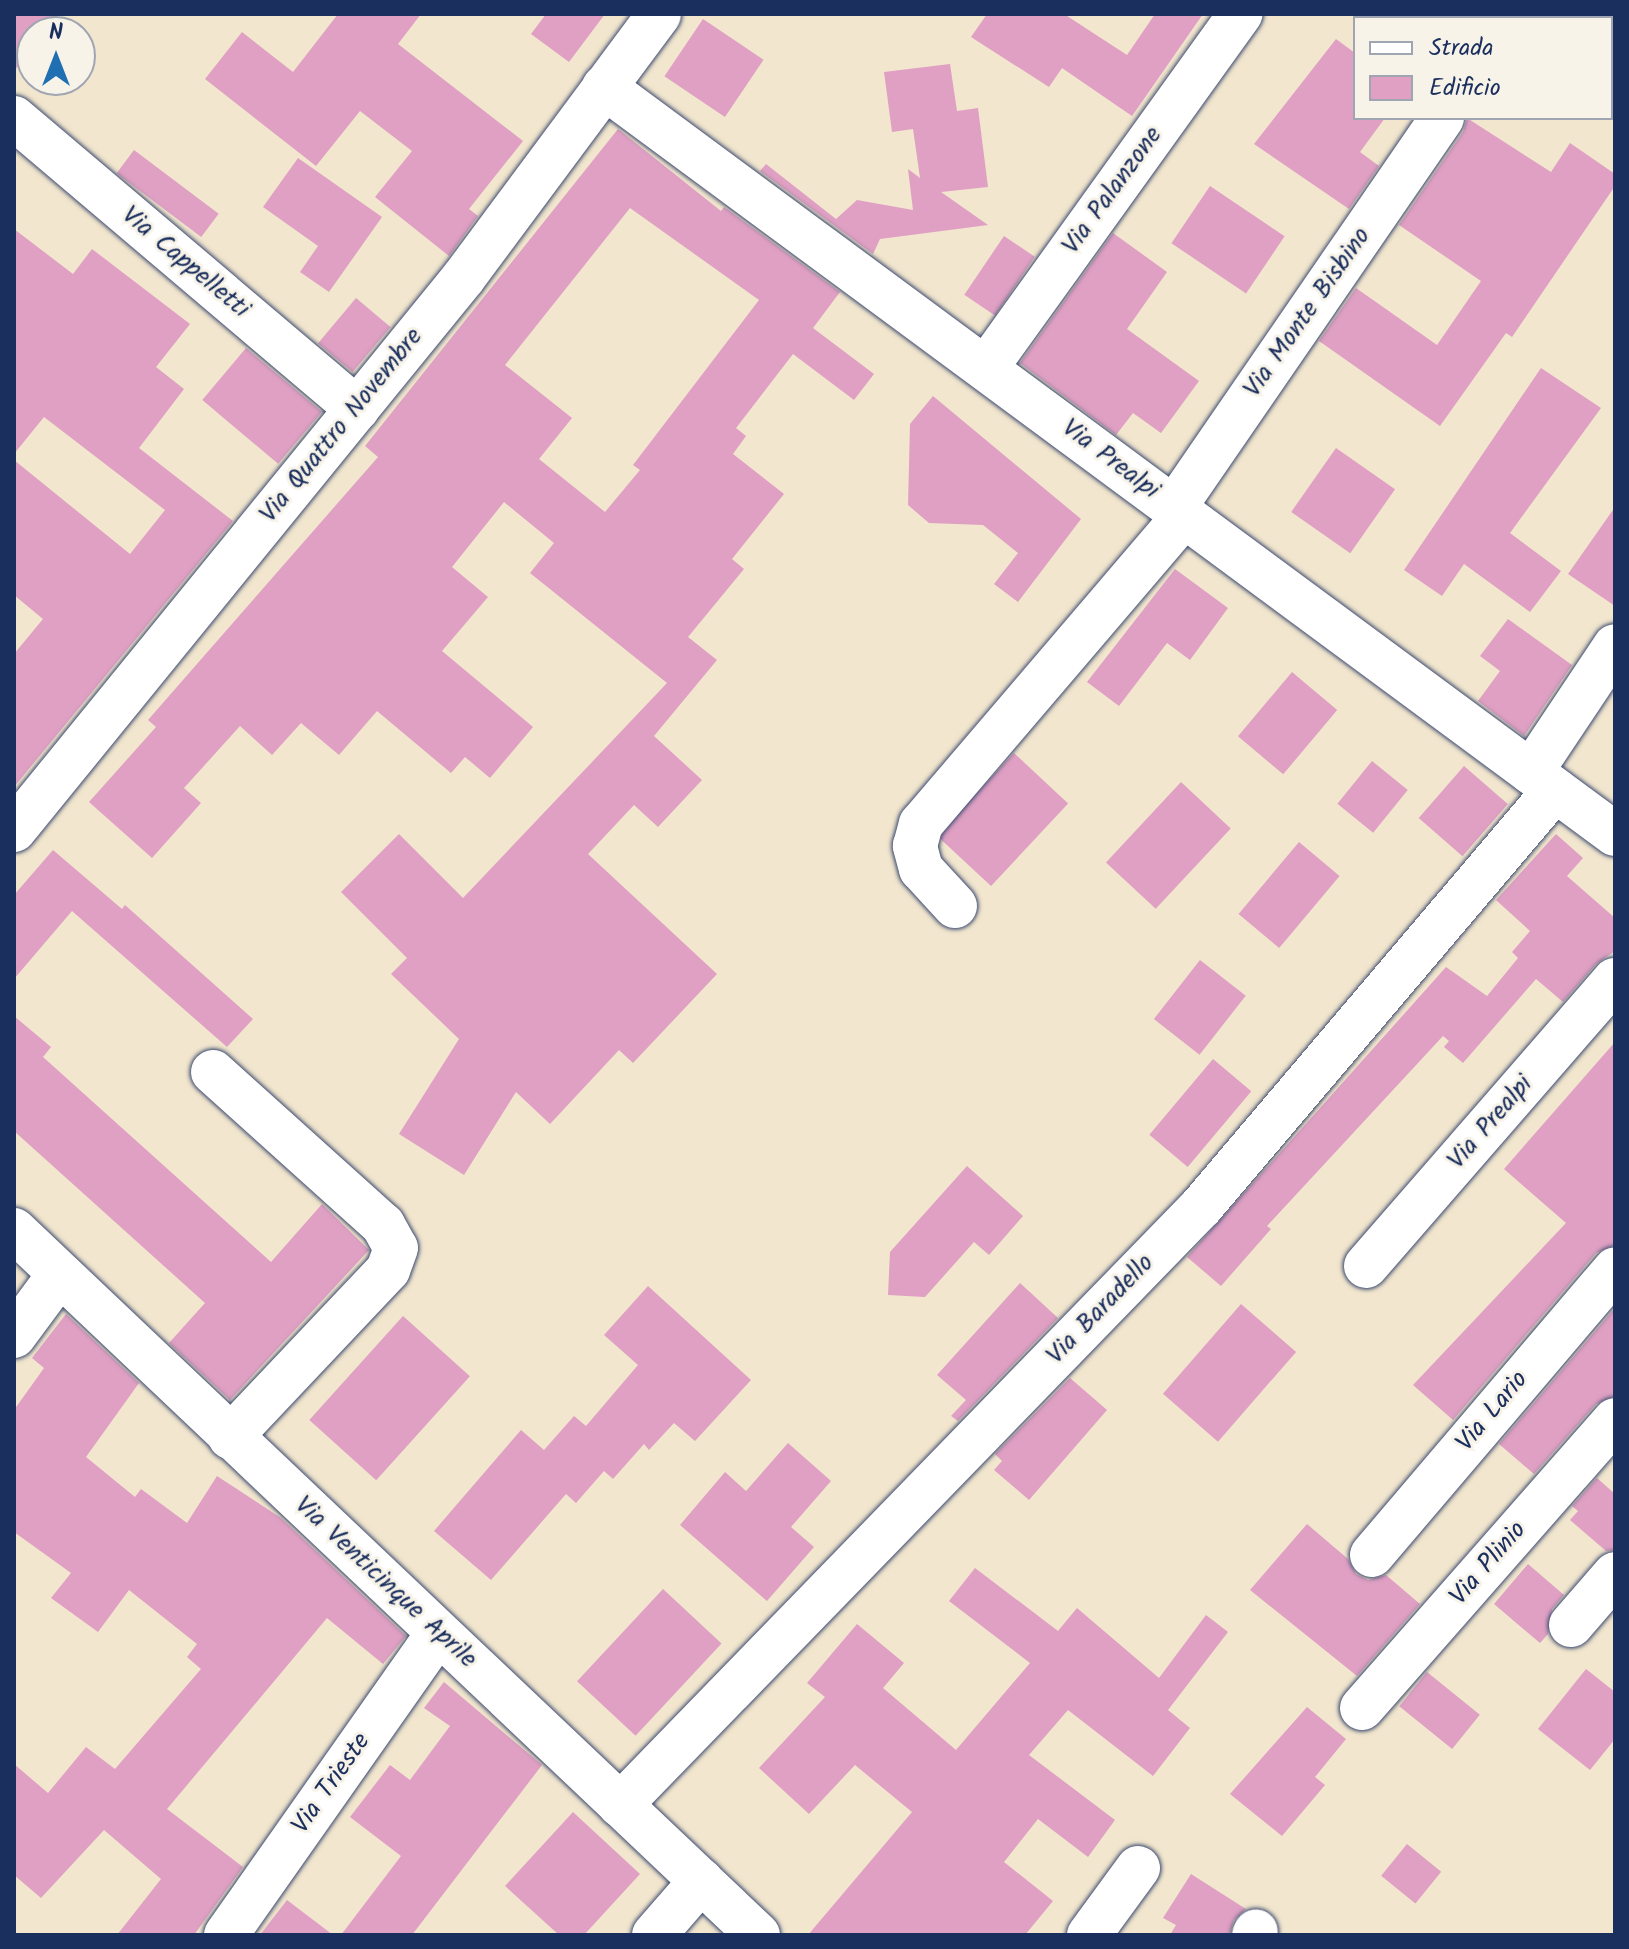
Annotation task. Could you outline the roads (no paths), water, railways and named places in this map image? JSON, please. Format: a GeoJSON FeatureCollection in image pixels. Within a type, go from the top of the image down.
{"type":"FeatureCollection","features":[{"type":"Feature","properties":{"kind":"street","name":"Via Palanzone"},"geometry":{"type":"LineString","coordinates":[[986,368],[1240,14]]}},
{"type":"Feature","properties":{"kind":"street","name":"Via Quattro Novembre"},"geometry":{"type":"LineString","coordinates":[[14,830],[464,277],[657,15]]}},
{"type":"Feature","properties":{"kind":"street","name":"Via Prealpi"},"geometry":{"type":"LineString","coordinates":[[604,87],[1615,834]]}},
{"type":"Feature","properties":{"kind":"street","name":"Via Cappelletti"},"geometry":{"type":"LineString","coordinates":[[14,118],[357,409]]}},
{"type":"Feature","properties":{"kind":"street","name":"Via Monte Bisbino"},"geometry":{"type":"LineString","coordinates":[[955,906],[917,858],[921,824],[1180,512],[1441,120]]}},
{"type":"Feature","properties":{"kind":"street","name":"Via Baradello"},"geometry":{"type":"LineString","coordinates":[[620,1805],[1201,1207],[1543,781],[1615,646]]}},
{"type":"Feature","properties":{"kind":"street","name":"Via Prealpi"},"geometry":{"type":"LineString","coordinates":[[1366,1266],[1615,980]]}},
{"type":"Feature","properties":{"kind":"street"},"geometry":{"type":"LineString","coordinates":[[213,1072],[383,1225],[396,1248],[388,1270],[230,1437]]}},
{"type":"Feature","properties":{"kind":"street","name":"Via Venticinque Aprile"},"geometry":{"type":"LineString","coordinates":[[14,1230],[758,1935]]}},
{"type":"Feature","properties":{"kind":"street","name":"Via Lario"},"geometry":{"type":"LineString","coordinates":[[1372,1555],[1615,1269]]}},
{"type":"Feature","properties":{"kind":"street"},"geometry":{"type":"LineString","coordinates":[[14,1336],[59,1275]]}},
{"type":"Feature","properties":{"kind":"street","name":"Via Plinio"},"geometry":{"type":"LineString","coordinates":[[1362,1708],[1615,1420]]}},
{"type":"Feature","properties":{"kind":"street"},"geometry":{"type":"LineString","coordinates":[[1571,1625],[1615,1574]]}},
{"type":"Feature","properties":{"kind":"street","name":"Via Trieste"},"geometry":{"type":"LineString","coordinates":[[226,1935],[438,1633]]}},
{"type":"Feature","properties":{"kind":"street"},"geometry":{"type":"LineString","coordinates":[[1089,1935],[1138,1868]]}},
{"type":"Feature","properties":{"kind":"street"},"geometry":{"type":"LineString","coordinates":[[654,1935],[701,1881]]}}]}
